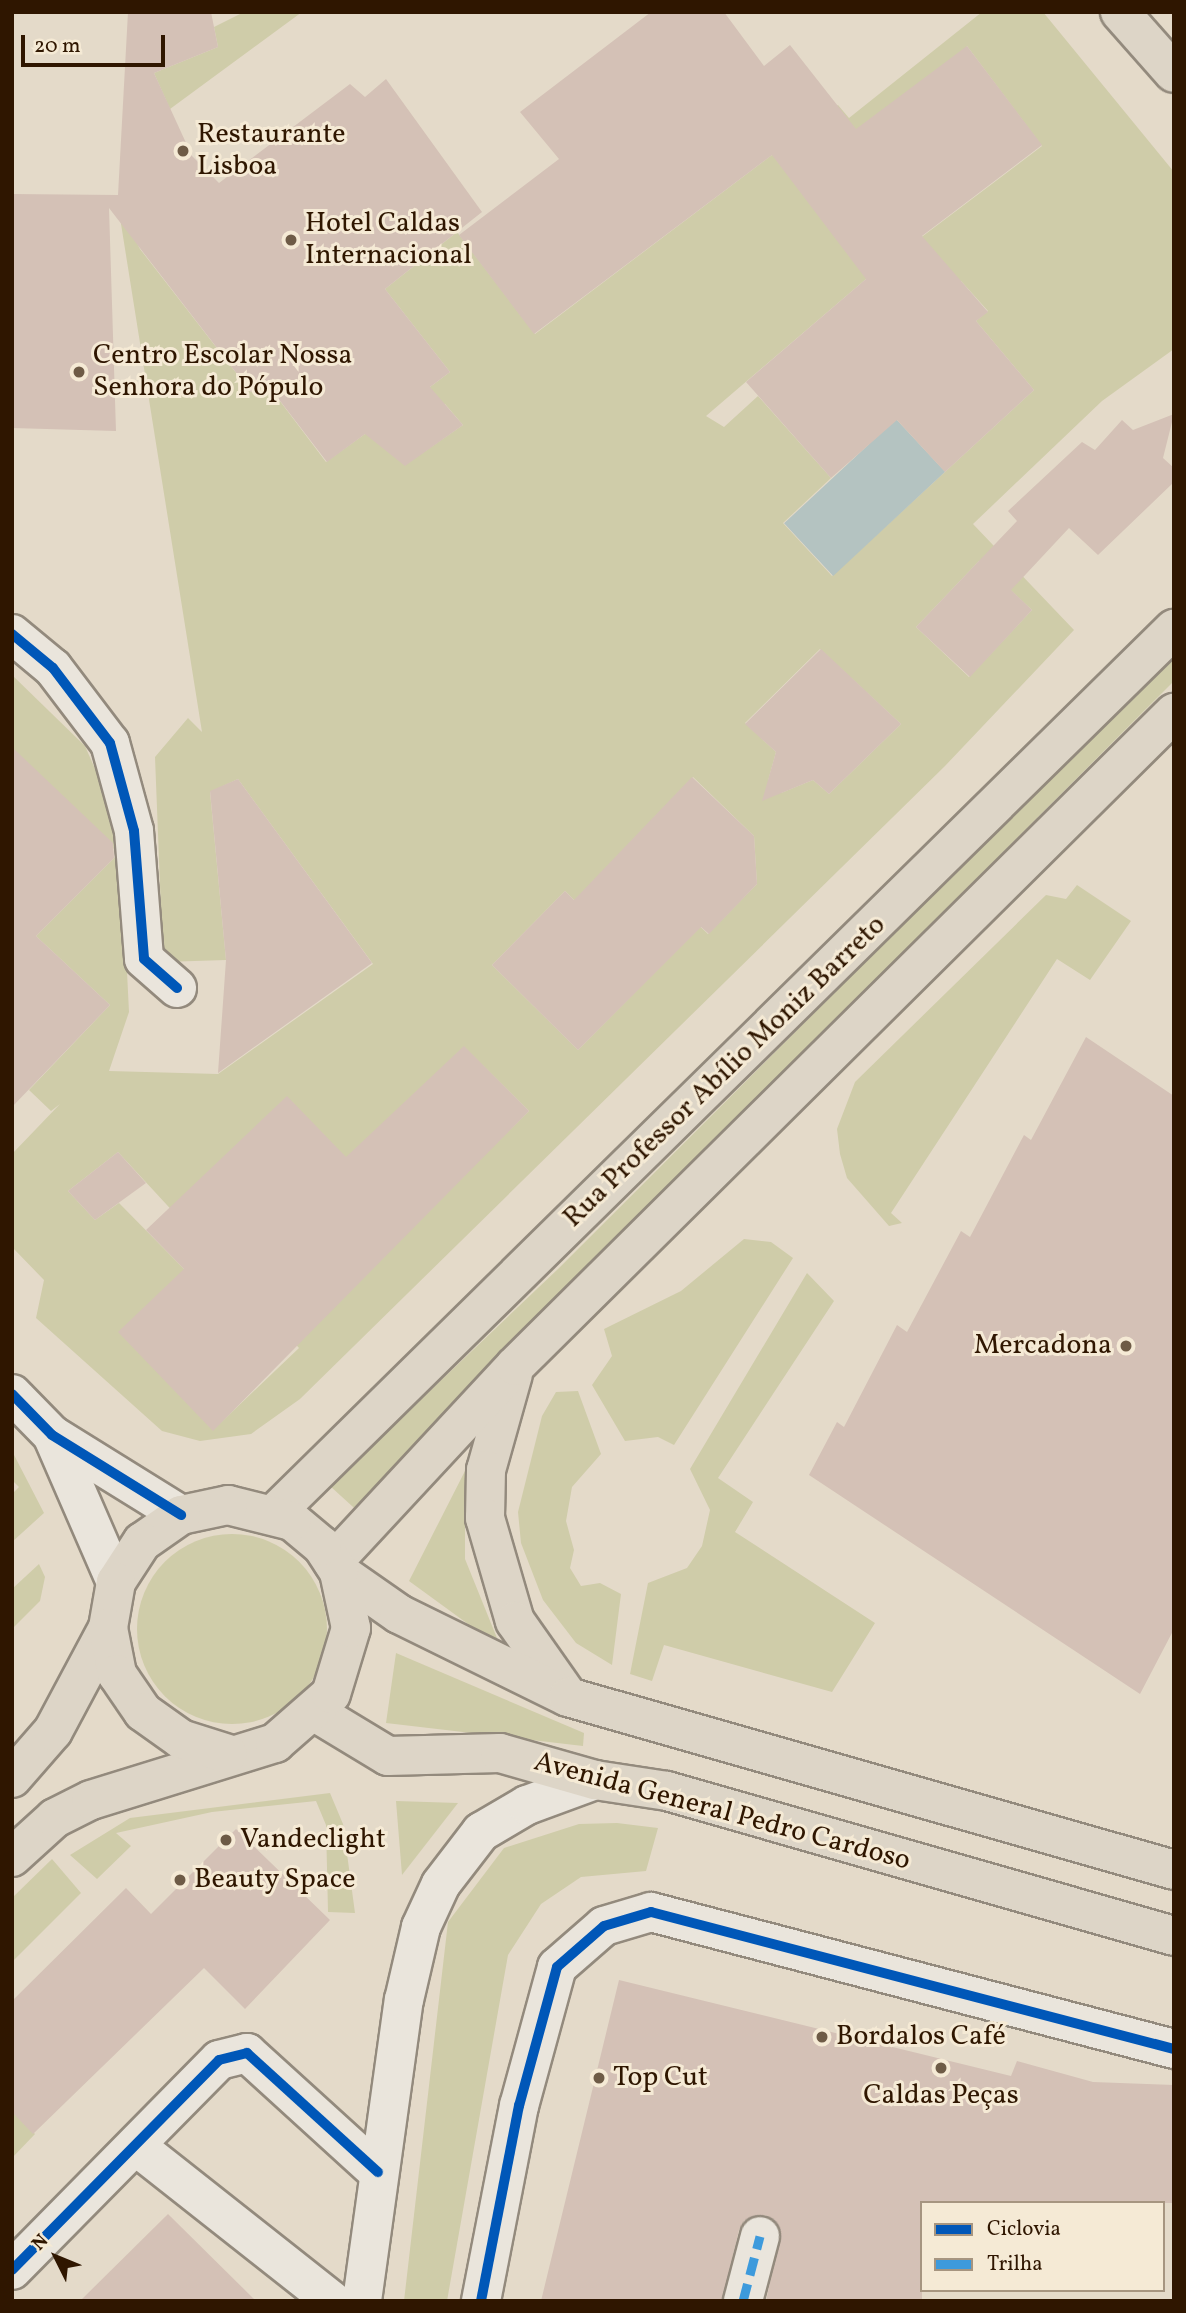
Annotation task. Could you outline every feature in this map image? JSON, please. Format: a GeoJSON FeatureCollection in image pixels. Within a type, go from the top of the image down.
{"type":"FeatureCollection","features":[{"type":"Feature","properties":{"kind":"main road"},"geometry":{"type":"LineString","coordinates":[[1120,12],[1174,73]]}},
{"type":"Feature","properties":{"kind":"main road","name":"Rua Professor Abílio Moniz Barreto"},"geometry":{"type":"LineString","coordinates":[[275,1513],[1174,629]]}},
{"type":"Feature","properties":{"kind":"main road","name":"Rua Professor Abílio Moniz Barreto"},"geometry":{"type":"LineString","coordinates":[[336,1567],[515,1366],[1174,713]]}},
{"type":"Feature","properties":{"kind":"main road"},"geometry":{"type":"LineString","coordinates":[[515,1366],[486,1471],[485,1518],[515,1621],[568,1697]]}},
{"type":"Feature","properties":{"kind":"main road"},"geometry":{"type":"LineString","coordinates":[[12,1778],[53,1731],[108,1628],[116,1582],[142,1542],[181,1515],[228,1505],[275,1513],[308,1533],[336,1567],[399,1614],[568,1697],[1174,1870]]}},
{"type":"Feature","properties":{"kind":"main road"},"geometry":{"type":"LineString","coordinates":[[12,1857],[55,1818],[91,1800],[228,1754],[275,1743],[315,1712],[331,1694],[348,1650],[350,1609],[336,1567]]}},
{"type":"Feature","properties":{"kind":"main road"},"geometry":{"type":"LineString","coordinates":[[108,1628],[117,1674],[143,1712],[181,1739],[228,1754]]}},
{"type":"Feature","properties":{"kind":"main road","name":"Avenida General Pedro Cardoso"},"geometry":{"type":"LineString","coordinates":[[315,1712],[388,1756],[500,1753],[595,1780],[667,1791],[1174,1936]]}},
{"type":"Feature","properties":{"kind":"street"},"geometry":{"type":"LineString","coordinates":[[12,634],[53,668],[110,743],[134,831],[144,959],[177,988]]}},
{"type":"Feature","properties":{"kind":"street"},"geometry":{"type":"LineString","coordinates":[[12,1394],[52,1435],[181,1515]]}},
{"type":"Feature","properties":{"kind":"street"},"geometry":{"type":"LineString","coordinates":[[52,1435],[116,1582]]}},
{"type":"Feature","properties":{"kind":"street"},"geometry":{"type":"LineString","coordinates":[[362,2301],[404,2000],[421,1927],[442,1884],[481,1832],[527,1805],[595,1780]]}},
{"type":"Feature","properties":{"kind":"street"},"geometry":{"type":"LineString","coordinates":[[481,2301],[519,2106],[553,1978],[557,1967],[604,1926],[651,1912],[1174,2049]]}},
{"type":"Feature","properties":{"kind":"street"},"geometry":{"type":"LineString","coordinates":[[12,2270],[219,2060],[247,2053],[378,2172]]}},
{"type":"Feature","properties":{"kind":"street"},"geometry":{"type":"LineString","coordinates":[[136,2146],[332,2301]]}},
{"type":"Feature","properties":{"kind":"street"},"geometry":{"type":"LineString","coordinates":[[743,2301],[760,2235]]}},
{"type":"Feature","properties":{"kind":"shaded area"},"geometry":{"type":"Polygon","coordinates":[[[244,12],[302,12],[170,109],[154,73],[218,47],[214,27],[244,12]]]}},
{"type":"Feature","properties":{"kind":"shaded area"},"geometry":{"type":"Polygon","coordinates":[[[982,12],[1043,12],[1174,172],[1174,349],[1102,401],[973,524],[1074,630],[945,766],[300,1399],[251,1434],[200,1441],[162,1431],[36,1318],[44,1280],[12,1247],[12,1154],[60,1104],[51,1111],[29,1090],[110,1005],[36,936],[121,851],[129,1012],[109,1071],[218,1074],[373,964],[238,779],[210,792],[226,960],[163,962],[155,757],[188,718],[202,732],[118,205],[140,249],[251,392],[264,380],[326,462],[397,411],[405,465],[463,425],[445,404],[414,399],[450,372],[385,289],[457,232],[535,334],[838,105],[849,118],[982,12]],[[967,46],[866,279],[1042,146],[967,46]],[[866,279],[706,416],[724,427],[758,396],[831,478],[783,523],[832,576],[1034,390],[976,321],[988,311],[961,281],[905,327],[866,279]],[[979,561],[916,627],[969,677],[1032,610],[979,561]],[[820,649],[745,723],[776,752],[768,781],[781,793],[813,780],[829,794],[901,724],[820,649]],[[693,777],[621,852],[708,934],[757,884],[754,836],[693,777]],[[565,891],[492,965],[578,1050],[651,976],[565,891]],[[464,1047],[459,1179],[529,1111],[464,1047]],[[118,1152],[68,1191],[95,1220],[119,1203],[184,1269],[213,1430],[299,1348],[118,1152]]]}},
{"type":"Feature","properties":{"kind":"shaded area"},"geometry":{"type":"Polygon","coordinates":[[[896,419],[945,472],[833,576],[784,523],[896,419]]]}},
{"type":"Feature","properties":{"kind":"shaded area"},"geometry":{"type":"Polygon","coordinates":[[[1174,654],[1174,681],[573,1282],[363,1516],[330,1486],[558,1269],[1174,654]]]}},
{"type":"Feature","properties":{"kind":"shaded area"},"geometry":{"type":"Polygon","coordinates":[[[12,675],[85,746],[109,801],[116,851],[12,749],[12,675]]]}},
{"type":"Feature","properties":{"kind":"shaded area"},"geometry":{"type":"Polygon","coordinates":[[[1077,885],[1131,921],[1090,980],[1057,959],[891,1213],[902,1223],[889,1226],[847,1178],[840,1154],[837,1129],[855,1082],[1046,895],[1066,899],[1077,885]]]}},
{"type":"Feature","properties":{"kind":"shaded area"},"geometry":{"type":"Polygon","coordinates":[[[744,1239],[771,1242],[793,1258],[674,1445],[658,1437],[625,1441],[592,1385],[612,1356],[604,1329],[681,1291],[744,1239]]]}},
{"type":"Feature","properties":{"kind":"shaded area"},"geometry":{"type":"Polygon","coordinates":[[[807,1273],[834,1301],[718,1478],[753,1502],[735,1532],[875,1623],[832,1692],[664,1645],[652,1681],[630,1674],[648,1583],[687,1568],[702,1546],[710,1510],[690,1469],[807,1273]]]}},
{"type":"Feature","properties":{"kind":"shaded area"},"geometry":{"type":"Polygon","coordinates":[[[578,1391],[601,1454],[572,1487],[566,1521],[574,1550],[570,1568],[581,1586],[600,1583],[621,1594],[612,1665],[576,1643],[543,1600],[521,1543],[518,1512],[542,1416],[556,1392],[578,1391]]]}},
{"type":"Feature","properties":{"kind":"shaded area"},"geometry":{"type":"Polygon","coordinates":[[[12,1451],[44,1513],[12,1542],[12,1494],[19,1487],[12,1480],[12,1451]]]}},
{"type":"Feature","properties":{"kind":"shaded area"},"geometry":{"type":"Polygon","coordinates":[[[465,1471],[465,1559],[501,1648],[409,1581],[465,1471]]]}},
{"type":"Feature","properties":{"kind":"shaded area"},"geometry":{"type":"Polygon","coordinates":[[[232,1534],[268,1542],[285,1550],[299,1562],[311,1576],[319,1593],[327,1629],[319,1665],[311,1682],[299,1696],[285,1708],[268,1716],[232,1724],[196,1716],[179,1708],[165,1696],[153,1682],[145,1665],[137,1629],[145,1593],[153,1576],[165,1562],[179,1550],[196,1542],[232,1534]]]}},
{"type":"Feature","properties":{"kind":"shaded area"},"geometry":{"type":"Polygon","coordinates":[[[39,1564],[45,1577],[40,1601],[12,1629],[12,1589],[39,1564]]]}},
{"type":"Feature","properties":{"kind":"shaded area"},"geometry":{"type":"Polygon","coordinates":[[[396,1653],[584,1733],[583,1746],[386,1723],[396,1653]]]}},
{"type":"Feature","properties":{"kind":"shaded area"},"geometry":{"type":"Polygon","coordinates":[[[330,1793],[343,1824],[355,1913],[328,1912],[326,1825],[316,1801],[212,1812],[116,1833],[131,1846],[97,1879],[70,1855],[130,1818],[330,1793]]]}},
{"type":"Feature","properties":{"kind":"shaded area"},"geometry":{"type":"Polygon","coordinates":[[[396,1801],[458,1803],[402,1875],[396,1801]]]}},
{"type":"Feature","properties":{"kind":"shaded area"},"geometry":{"type":"Polygon","coordinates":[[[617,1823],[658,1828],[646,1871],[581,1877],[541,1904],[508,1955],[447,2301],[404,2301],[448,1922],[504,1848],[579,1824],[617,1823]]]}},
{"type":"Feature","properties":{"kind":"shaded area"},"geometry":{"type":"Polygon","coordinates":[[[52,1859],[81,1893],[12,1962],[12,1898],[52,1859]]]}},
{"type":"Feature","properties":{"kind":"shaded area"},"geometry":{"type":"Polygon","coordinates":[[[12,2111],[35,2134],[12,2158],[12,2111]]]}},
{"type":"Feature","properties":{"kind":"building"},"geometry":{"type":"Polygon","coordinates":[[[128,12],[211,12],[218,47],[154,73],[192,156],[219,183],[350,84],[365,97],[386,79],[482,212],[385,289],[450,372],[430,387],[463,425],[405,466],[365,434],[327,462],[264,380],[251,392],[109,208],[116,431],[12,428],[12,194],[118,195],[128,12]]]}},
{"type":"Feature","properties":{"kind":"building"},"geometry":{"type":"Polygon","coordinates":[[[651,12],[724,12],[764,66],[790,45],[856,129],[967,46],[1042,145],[922,236],[988,312],[976,321],[1034,390],[945,472],[897,420],[831,478],[746,382],[866,279],[772,155],[534,334],[459,235],[559,159],[520,112],[651,12]]]}},
{"type":"Feature","properties":{"kind":"building"},"geometry":{"type":"Polygon","coordinates":[[[1174,414],[1163,458],[1174,468],[1174,482],[1098,555],[1069,528],[1011,590],[1032,610],[970,677],[916,627],[1017,521],[1008,511],[1082,442],[1095,450],[1122,420],[1133,430],[1174,414]]]}},
{"type":"Feature","properties":{"kind":"building"},"geometry":{"type":"Polygon","coordinates":[[[821,649],[901,724],[829,794],[813,780],[762,801],[776,752],[745,724],[821,649]]]}},
{"type":"Feature","properties":{"kind":"building"},"geometry":{"type":"Polygon","coordinates":[[[12,747],[113,843],[114,858],[36,936],[110,1005],[12,1107],[12,747]]]}},
{"type":"Feature","properties":{"kind":"building"},"geometry":{"type":"Polygon","coordinates":[[[692,777],[754,836],[757,884],[709,934],[701,927],[578,1050],[492,965],[565,891],[574,900],[692,777]]]}},
{"type":"Feature","properties":{"kind":"building"},"geometry":{"type":"Polygon","coordinates":[[[238,779],[372,963],[218,1073],[226,960],[210,791],[238,779]]]}},
{"type":"Feature","properties":{"kind":"building"},"geometry":{"type":"Polygon","coordinates":[[[1086,1037],[1174,1096],[1174,1629],[1140,1694],[809,1475],[837,1422],[844,1427],[897,1325],[907,1332],[961,1231],[970,1237],[1024,1135],[1031,1140],[1086,1037]]]}},
{"type":"Feature","properties":{"kind":"building"},"geometry":{"type":"Polygon","coordinates":[[[464,1046],[529,1111],[213,1431],[118,1332],[184,1269],[146,1230],[287,1096],[346,1157],[464,1046]]]}},
{"type":"Feature","properties":{"kind":"building"},"geometry":{"type":"Polygon","coordinates":[[[118,1152],[146,1183],[95,1220],[68,1191],[118,1152]]]}},
{"type":"Feature","properties":{"kind":"building"},"geometry":{"type":"Polygon","coordinates":[[[236,1829],[330,1920],[245,2009],[204,1968],[33,2134],[12,2112],[12,2001],[126,1888],[151,1914],[236,1829]]]}},
{"type":"Feature","properties":{"kind":"building"},"geometry":{"type":"Polygon","coordinates":[[[619,1980],[1011,2076],[1017,2061],[1093,2082],[1174,2085],[1174,2203],[920,2201],[922,2301],[766,2301],[781,2231],[765,2215],[745,2220],[739,2230],[722,2301],[541,2301],[619,1980]]]}},
{"type":"Feature","properties":{"kind":"building"},"geometry":{"type":"Polygon","coordinates":[[[168,2214],[256,2301],[80,2301],[168,2214]]]}},
{"type":"Feature","properties":{"kind":"marked path"},"geometry":{"type":"LineString","coordinates":[[743,2301],[760,2236]]}},
{"type":"Feature","properties":{"kind":"cycle path"},"geometry":{"type":"LineString","coordinates":[[12,634],[53,668],[110,743],[134,831],[144,959],[177,988]]}},
{"type":"Feature","properties":{"kind":"cycle path"},"geometry":{"type":"LineString","coordinates":[[12,1394],[52,1435],[181,1515]]}},
{"type":"Feature","properties":{"kind":"cycle path"},"geometry":{"type":"LineString","coordinates":[[481,2301],[519,2106],[557,1967],[604,1926],[651,1912],[1174,2049]]}},
{"type":"Feature","properties":{"kind":"cycle path"},"geometry":{"type":"LineString","coordinates":[[12,2270],[219,2060],[247,2053],[378,2172]]}},
{"type":"Feature","properties":{"kind":"place","name":"Restaurante Lisboa"},"geometry":{"type":"Point","coordinates":[183,151]}},
{"type":"Feature","properties":{"kind":"place","name":"Hotel Caldas Internacional"},"geometry":{"type":"Point","coordinates":[291,240]}},
{"type":"Feature","properties":{"kind":"place","name":"Centro Escolar Nossa Senhora do Pópulo"},"geometry":{"type":"Point","coordinates":[79,372]}},
{"type":"Feature","properties":{"kind":"place","name":"Mercadona"},"geometry":{"type":"Point","coordinates":[1126,1346]}},
{"type":"Feature","properties":{"kind":"place","name":"Vandeclight"},"geometry":{"type":"Point","coordinates":[226,1840]}},
{"type":"Feature","properties":{"kind":"place","name":"Beauty Space"},"geometry":{"type":"Point","coordinates":[180,1880]}},
{"type":"Feature","properties":{"kind":"place","name":"Bordalos Café"},"geometry":{"type":"Point","coordinates":[822,2037]}},
{"type":"Feature","properties":{"kind":"place","name":"Caldas Peças"},"geometry":{"type":"Point","coordinates":[941,2068]}},
{"type":"Feature","properties":{"kind":"place","name":"Top Cut"},"geometry":{"type":"Point","coordinates":[599,2078]}}]}
